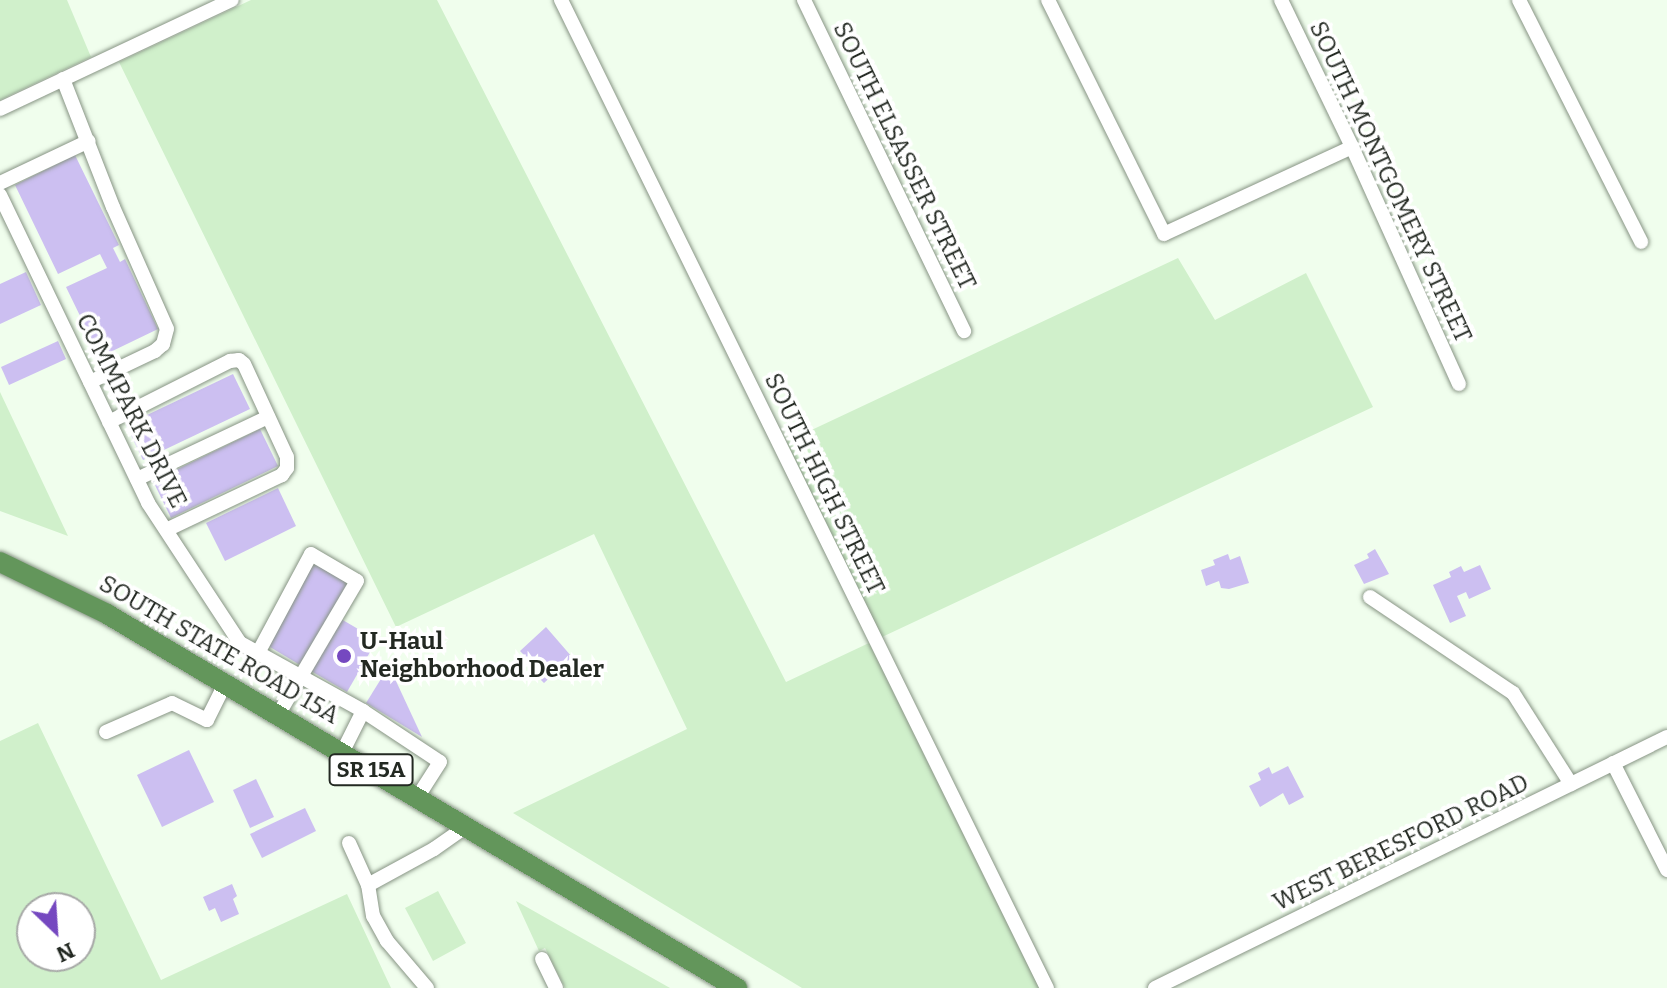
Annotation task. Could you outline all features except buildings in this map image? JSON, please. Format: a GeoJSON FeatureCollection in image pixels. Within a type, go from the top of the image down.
{"type":"FeatureCollection","features":[{"type":"Feature","properties":{"kind":"highway","name":"SOUTH STATE ROAD 15A"},"geometry":{"type":"LineString","coordinates":[[0,562],[95,607],[737,988]]}},
{"type":"Feature","properties":{"kind":"street"},"geometry":{"type":"LineString","coordinates":[[0,109],[232,0]]}},
{"type":"Feature","properties":{"kind":"street","name":"SOUTH HIGH STREET"},"geometry":{"type":"LineString","coordinates":[[561,0],[1047,988]]}},
{"type":"Feature","properties":{"kind":"street","name":"SOUTH ELSASSER STREET"},"geometry":{"type":"LineString","coordinates":[[804,0],[964,331]]}},
{"type":"Feature","properties":{"kind":"street"},"geometry":{"type":"LineString","coordinates":[[1048,0],[1164,234],[1352,147]]}},
{"type":"Feature","properties":{"kind":"street","name":"SOUTH MONTGOMERY STREET"},"geometry":{"type":"LineString","coordinates":[[1281,0],[1352,147],[1459,384]]}},
{"type":"Feature","properties":{"kind":"street"},"geometry":{"type":"LineString","coordinates":[[1519,0],[1641,242]]}},
{"type":"Feature","properties":{"kind":"street"},"geometry":{"type":"LineString","coordinates":[[63,79],[113,207],[167,329],[163,344],[155,351],[90,382]]}},
{"type":"Feature","properties":{"kind":"street"},"geometry":{"type":"LineString","coordinates":[[0,183],[89,141]]}},
{"type":"Feature","properties":{"kind":"street","name":"COMMPARK DRIVE"},"geometry":{"type":"LineString","coordinates":[[0,195],[137,479],[166,530],[240,643],[363,711],[440,762],[417,798]]}},
{"type":"Feature","properties":{"kind":"street"},"geometry":{"type":"LineString","coordinates":[[109,422],[239,360],[287,457],[287,468],[282,475],[166,530]]}},
{"type":"Feature","properties":{"kind":"street"},"geometry":{"type":"LineString","coordinates":[[137,479],[268,417]]}},
{"type":"Feature","properties":{"kind":"street"},"geometry":{"type":"LineString","coordinates":[[258,653],[311,554],[357,581],[278,715]]}},
{"type":"Feature","properties":{"kind":"street"},"geometry":{"type":"LineString","coordinates":[[1370,597],[1465,657],[1513,693],[1571,784]]}},
{"type":"Feature","properties":{"kind":"street"},"geometry":{"type":"LineString","coordinates":[[106,732],[172,703],[207,720],[225,684]]}},
{"type":"Feature","properties":{"kind":"street"},"geometry":{"type":"LineString","coordinates":[[342,753],[363,711]]}},
{"type":"Feature","properties":{"kind":"street","name":"WEST BERESFORD ROAD"},"geometry":{"type":"LineString","coordinates":[[1155,988],[1667,737]]}},
{"type":"Feature","properties":{"kind":"street"},"geometry":{"type":"LineString","coordinates":[[1613,763],[1667,870]]}},
{"type":"Feature","properties":{"kind":"street"},"geometry":{"type":"LineString","coordinates":[[368,885],[434,849],[466,827]]}},
{"type":"Feature","properties":{"kind":"street"},"geometry":{"type":"LineString","coordinates":[[349,843],[368,885],[373,916],[387,941],[427,988]]}},
{"type":"Feature","properties":{"kind":"street"},"geometry":{"type":"LineString","coordinates":[[542,959],[556,988]]}},
{"type":"Feature","properties":{"kind":"green space"},"geometry":{"type":"Polygon","coordinates":[[[0,0],[67,0],[91,57],[0,100],[0,0]]]}},
{"type":"Feature","properties":{"kind":"green space"},"geometry":{"type":"Polygon","coordinates":[[[251,0],[437,0],[786,682],[869,643],[1039,988],[802,988],[513,813],[687,729],[594,534],[396,627],[119,62],[251,0]]]}},
{"type":"Feature","properties":{"kind":"green space"},"geometry":{"type":"Polygon","coordinates":[[[1178,258],[1215,320],[1306,273],[1373,407],[882,637],[786,442],[1178,258]]]}},
{"type":"Feature","properties":{"kind":"green space"},"geometry":{"type":"Polygon","coordinates":[[[0,392],[68,536],[0,511],[0,392]]]}},
{"type":"Feature","properties":{"kind":"green space"},"geometry":{"type":"Polygon","coordinates":[[[38,723],[161,980],[347,894],[391,988],[0,988],[0,741],[38,723]]]}},
{"type":"Feature","properties":{"kind":"green space"},"geometry":{"type":"Polygon","coordinates":[[[438,891],[466,943],[433,961],[405,908],[438,891]]]}},
{"type":"Feature","properties":{"kind":"green space"},"geometry":{"type":"Polygon","coordinates":[[[516,901],[670,988],[565,988],[545,948],[539,951],[516,901]]]}},
{"type":"Feature","properties":{"kind":"place","name":"U-Haul Neighborhood Dealer"},"geometry":{"type":"Point","coordinates":[344,656]}}]}
